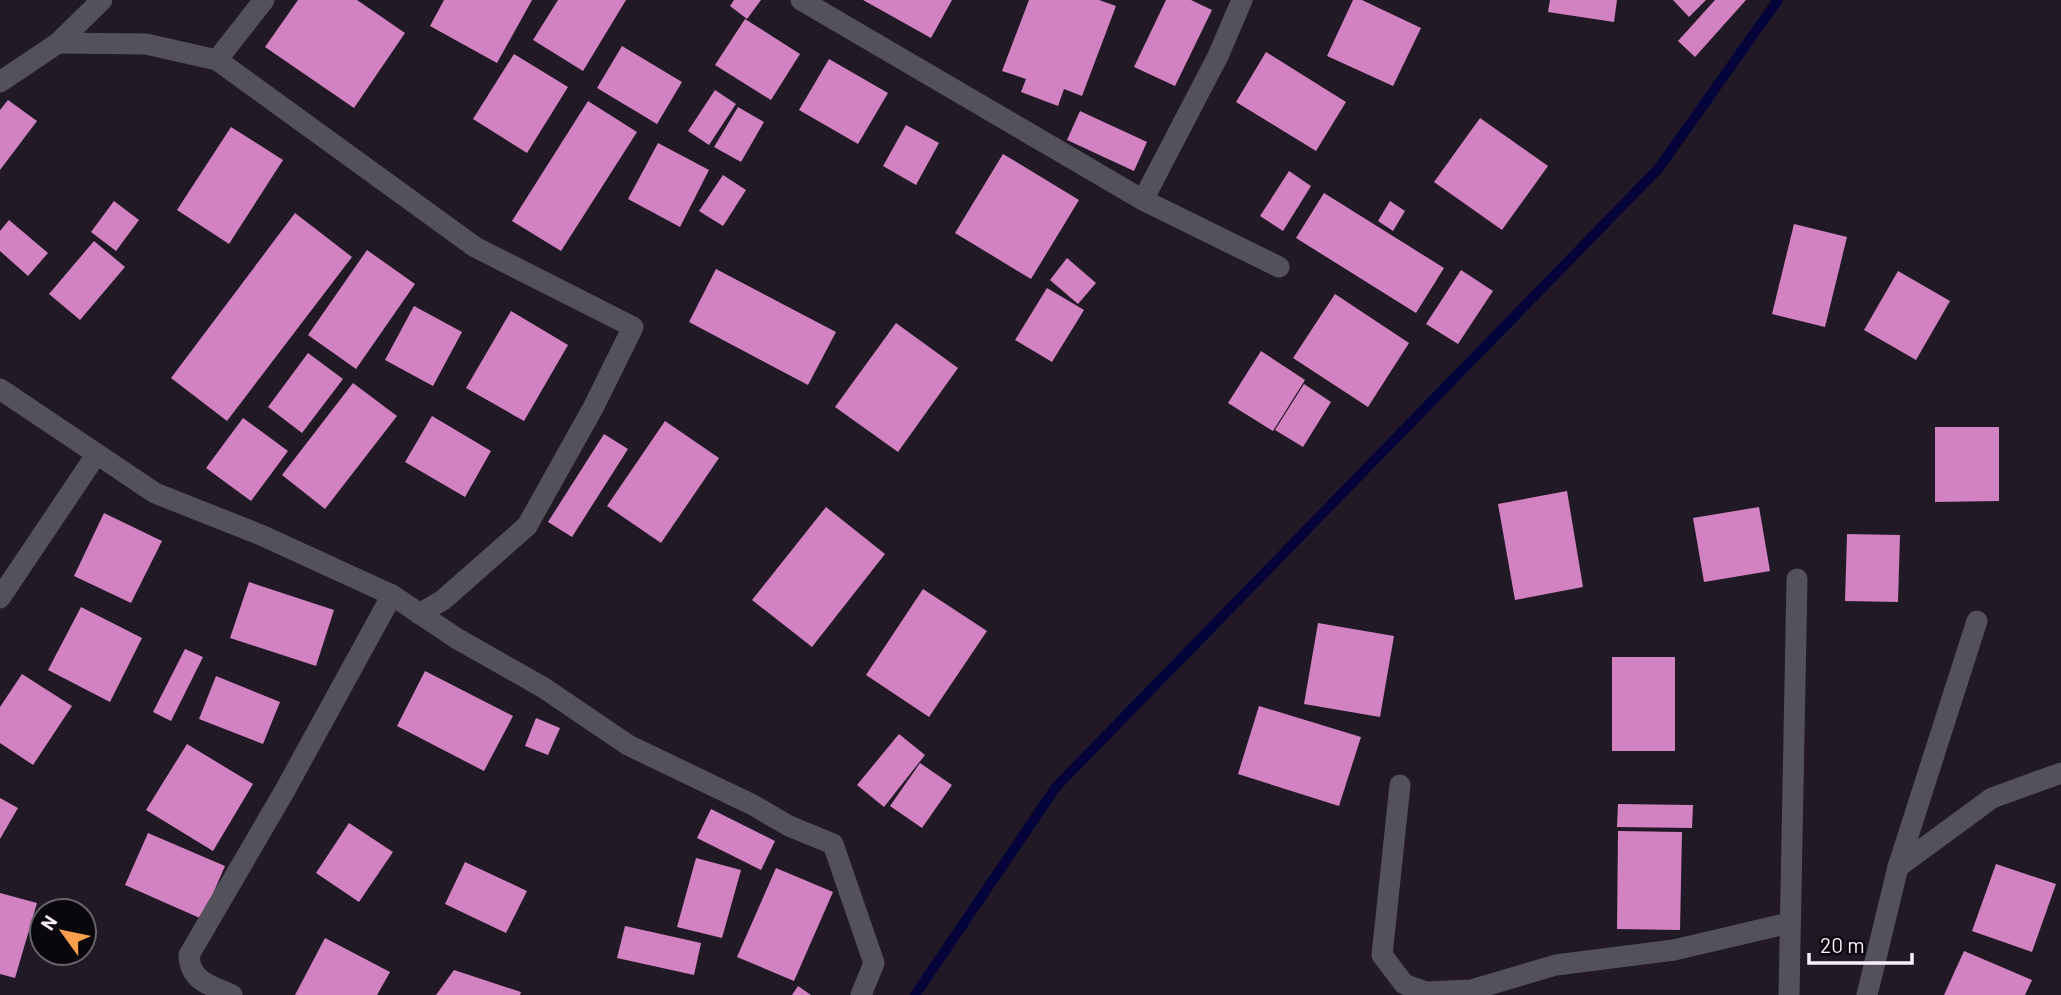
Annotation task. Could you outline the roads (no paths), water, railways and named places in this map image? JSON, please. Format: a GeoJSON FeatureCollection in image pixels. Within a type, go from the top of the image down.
{"type":"FeatureCollection","features":[{"type":"Feature","properties":{"kind":"street"},"geometry":{"type":"LineString","coordinates":[[0,82],[58,43],[102,0]]}},
{"type":"Feature","properties":{"kind":"street"},"geometry":{"type":"LineString","coordinates":[[217,60],[264,0]]}},
{"type":"Feature","properties":{"kind":"street"},"geometry":{"type":"LineString","coordinates":[[801,0],[1143,200],[1279,267]]}},
{"type":"Feature","properties":{"kind":"street"},"geometry":{"type":"LineString","coordinates":[[1143,200],[1218,57],[1242,0]]}},
{"type":"Feature","properties":{"kind":"street"},"geometry":{"type":"LineString","coordinates":[[58,43],[146,44],[217,60],[475,247],[633,327],[593,408],[527,526],[443,600],[419,614]]}},
{"type":"Feature","properties":{"kind":"street"},"geometry":{"type":"LineString","coordinates":[[0,389],[155,493],[261,535],[392,595],[456,638],[544,688],[628,746],[789,826],[833,844],[874,963],[861,995]]}},
{"type":"Feature","properties":{"kind":"street"},"geometry":{"type":"LineString","coordinates":[[0,598],[96,455]]}},
{"type":"Feature","properties":{"kind":"street"},"geometry":{"type":"LineString","coordinates":[[1789,995],[1797,579]]}},
{"type":"Feature","properties":{"kind":"street"},"geometry":{"type":"LineString","coordinates":[[232,995],[200,981],[190,967],[189,955],[284,792],[392,595]]}},
{"type":"Feature","properties":{"kind":"street"},"geometry":{"type":"LineString","coordinates":[[1867,995],[1898,867],[1977,621]]}},
{"type":"Feature","properties":{"kind":"street"},"geometry":{"type":"LineString","coordinates":[[1898,867],[1992,798],[2061,773]]}},
{"type":"Feature","properties":{"kind":"street"},"geometry":{"type":"LineString","coordinates":[[1400,785],[1382,955],[1404,984],[1426,992],[1471,990],[1556,965],[1674,950],[1789,923]]}},
{"type":"Feature","properties":{"kind":"waterway"},"geometry":{"type":"LineString","coordinates":[[915,995],[1056,787],[1658,169],[1778,0]]}}]}
